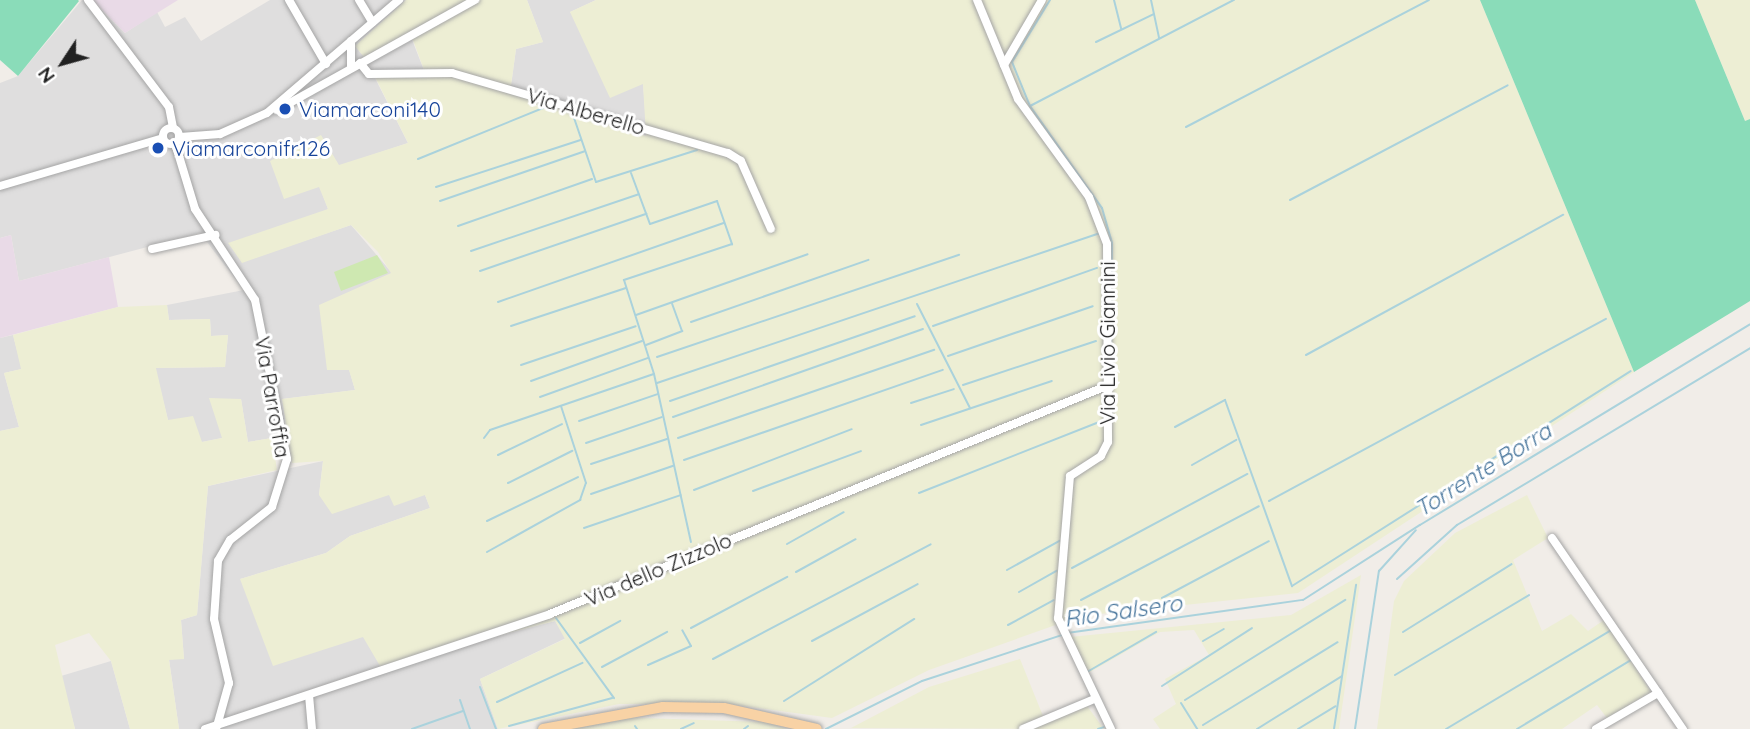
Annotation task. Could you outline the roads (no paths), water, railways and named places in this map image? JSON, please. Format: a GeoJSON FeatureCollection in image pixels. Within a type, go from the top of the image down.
{"type":"FeatureCollection","features":[{"type":"Feature","properties":{"kind":"main road"},"geometry":{"type":"LineString","coordinates":[[543,729],[663,707],[724,708],[817,729]]}},
{"type":"Feature","properties":{"kind":"street"},"geometry":{"type":"LineString","coordinates":[[88,0],[167,104],[177,140]]}},
{"type":"Feature","properties":{"kind":"street"},"geometry":{"type":"LineString","coordinates":[[289,0],[323,66]]}},
{"type":"Feature","properties":{"kind":"street"},"geometry":{"type":"LineString","coordinates":[[359,0],[372,22]]}},
{"type":"Feature","properties":{"kind":"street"},"geometry":{"type":"LineString","coordinates":[[0,186],[163,138],[177,140],[220,134],[267,113],[351,68],[351,41],[399,0]]}},
{"type":"Feature","properties":{"kind":"street"},"geometry":{"type":"LineString","coordinates":[[267,113],[323,66],[353,57],[475,0]]}},
{"type":"Feature","properties":{"kind":"street","name":"Via Livio Giannini"},"geometry":{"type":"LineString","coordinates":[[977,0],[1024,110],[1080,183],[1103,228],[1109,259],[1104,387],[1105,450],[1070,476],[1060,626],[1092,700],[1111,729]]}},
{"type":"Feature","properties":{"kind":"street"},"geometry":{"type":"LineString","coordinates":[[1004,65],[1042,0]]}},
{"type":"Feature","properties":{"kind":"street","name":"Via Alberello"},"geometry":{"type":"LineString","coordinates":[[353,57],[369,74],[452,73],[729,153],[741,161],[771,229]]}},
{"type":"Feature","properties":{"kind":"street"},"geometry":{"type":"LineString","coordinates":[[323,66],[317,78],[325,82]]}},
{"type":"Feature","properties":{"kind":"street"},"geometry":{"type":"LineString","coordinates":[[163,138],[173,127]]}},
{"type":"Feature","properties":{"kind":"street","name":"Via Parroffia"},"geometry":{"type":"LineString","coordinates":[[177,140],[190,200],[255,300],[286,459],[272,507],[230,540],[218,561],[214,619],[229,683],[216,727]]}},
{"type":"Feature","properties":{"kind":"street"},"geometry":{"type":"LineString","coordinates":[[152,249],[215,236]]}},
{"type":"Feature","properties":{"kind":"street","name":"Via dello Zizzolo"},"geometry":{"type":"LineString","coordinates":[[205,729],[550,614],[1104,387]]}},
{"type":"Feature","properties":{"kind":"street"},"geometry":{"type":"LineString","coordinates":[[1552,538],[1683,729]]}},
{"type":"Feature","properties":{"kind":"street"},"geometry":{"type":"LineString","coordinates":[[1595,729],[1658,693]]}},
{"type":"Feature","properties":{"kind":"street"},"geometry":{"type":"LineString","coordinates":[[309,695],[312,729]]}},
{"type":"Feature","properties":{"kind":"street"},"geometry":{"type":"LineString","coordinates":[[1023,729],[1092,700]]}},
{"type":"Feature","properties":{"kind":"waterway"},"geometry":{"type":"LineString","coordinates":[[1050,0],[1012,62],[1030,106],[1102,208],[1112,243],[1111,348]]}},
{"type":"Feature","properties":{"kind":"waterway"},"geometry":{"type":"LineString","coordinates":[[1114,0],[1121,29]]}},
{"type":"Feature","properties":{"kind":"waterway"},"geometry":{"type":"LineString","coordinates":[[1151,0],[1159,38]]}},
{"type":"Feature","properties":{"kind":"waterway"},"geometry":{"type":"LineString","coordinates":[[1030,106],[1234,0]]}},
{"type":"Feature","properties":{"kind":"waterway"},"geometry":{"type":"LineString","coordinates":[[1186,127],[1429,0]]}},
{"type":"Feature","properties":{"kind":"waterway"},"geometry":{"type":"LineString","coordinates":[[1096,42],[1154,14]]}},
{"type":"Feature","properties":{"kind":"waterway"},"geometry":{"type":"LineString","coordinates":[[1290,200],[1508,85]]}},
{"type":"Feature","properties":{"kind":"waterway"},"geometry":{"type":"LineString","coordinates":[[418,159],[550,105]]}},
{"type":"Feature","properties":{"kind":"waterway"},"geometry":{"type":"LineString","coordinates":[[572,112],[596,182],[697,150]]}},
{"type":"Feature","properties":{"kind":"waterway"},"geometry":{"type":"LineString","coordinates":[[436,187],[581,140]]}},
{"type":"Feature","properties":{"kind":"waterway"},"geometry":{"type":"LineString","coordinates":[[440,201],[585,151]]}},
{"type":"Feature","properties":{"kind":"waterway"},"geometry":{"type":"LineString","coordinates":[[631,173],[650,224],[717,201],[732,244],[624,280],[654,374],[691,542]]}},
{"type":"Feature","properties":{"kind":"waterway"},"geometry":{"type":"LineString","coordinates":[[458,226],[592,179]]}},
{"type":"Feature","properties":{"kind":"waterway"},"geometry":{"type":"LineString","coordinates":[[471,251],[639,194]]}},
{"type":"Feature","properties":{"kind":"waterway"},"geometry":{"type":"LineString","coordinates":[[480,271],[646,214]]}},
{"type":"Feature","properties":{"kind":"waterway"},"geometry":{"type":"LineString","coordinates":[[1306,355],[1563,215]]}},
{"type":"Feature","properties":{"kind":"waterway"},"geometry":{"type":"LineString","coordinates":[[498,302],[724,223]]}},
{"type":"Feature","properties":{"kind":"waterway"},"geometry":{"type":"LineString","coordinates":[[657,383],[1099,233]]}},
{"type":"Feature","properties":{"kind":"waterway"},"geometry":{"type":"LineString","coordinates":[[636,315],[808,254]]}},
{"type":"Feature","properties":{"kind":"waterway"},"geometry":{"type":"LineString","coordinates":[[657,357],[959,255]]}},
{"type":"Feature","properties":{"kind":"waterway"},"geometry":{"type":"LineString","coordinates":[[691,322],[868,260]]}},
{"type":"Feature","properties":{"kind":"waterway"},"geometry":{"type":"LineString","coordinates":[[933,326],[1097,268]]}},
{"type":"Feature","properties":{"kind":"waterway"},"geometry":{"type":"LineString","coordinates":[[511,326],[626,288]]}},
{"type":"Feature","properties":{"kind":"waterway"},"geometry":{"type":"LineString","coordinates":[[646,345],[682,331],[672,304]]}},
{"type":"Feature","properties":{"kind":"waterway"},"geometry":{"type":"LineString","coordinates":[[917,304],[970,408]]}},
{"type":"Feature","properties":{"kind":"waterway"},"geometry":{"type":"LineString","coordinates":[[948,356],[1093,306]]}},
{"type":"Feature","properties":{"kind":"waterway"},"geometry":{"type":"LineString","coordinates":[[670,401],[915,316]]}},
{"type":"Feature","properties":{"kind":"waterway"},"geometry":{"type":"LineString","coordinates":[[1269,501],[1606,319]]}},
{"type":"Feature","properties":{"kind":"waterway","name":"Torrente Borra"},"geometry":{"type":"LineString","coordinates":[[1420,525],[1750,324]]}},
{"type":"Feature","properties":{"kind":"waterway"},"geometry":{"type":"LineString","coordinates":[[521,365],[636,326]]}},
{"type":"Feature","properties":{"kind":"waterway"},"geometry":{"type":"LineString","coordinates":[[673,417],[923,329]]}},
{"type":"Feature","properties":{"kind":"waterway"},"geometry":{"type":"LineString","coordinates":[[531,381],[642,341]]}},
{"type":"Feature","properties":{"kind":"waterway"},"geometry":{"type":"LineString","coordinates":[[963,385],[1096,341]]}},
{"type":"Feature","properties":{"kind":"waterway"},"geometry":{"type":"LineString","coordinates":[[1397,579],[1457,525],[1750,348]]}},
{"type":"Feature","properties":{"kind":"waterway"},"geometry":{"type":"LineString","coordinates":[[678,438],[934,350]]}},
{"type":"Feature","properties":{"kind":"waterway"},"geometry":{"type":"LineString","coordinates":[[540,397],[648,358]]}},
{"type":"Feature","properties":{"kind":"waterway"},"geometry":{"type":"LineString","coordinates":[[684,460],[943,370]]}},
{"type":"Feature","properties":{"kind":"waterway"},"geometry":{"type":"LineString","coordinates":[[1175,427],[1225,400],[1292,586],[1631,371]]}},
{"type":"Feature","properties":{"kind":"waterway"},"geometry":{"type":"LineString","coordinates":[[484,438],[490,430],[654,374]]}},
{"type":"Feature","properties":{"kind":"waterway"},"geometry":{"type":"LineString","coordinates":[[921,425],[1052,381]]}},
{"type":"Feature","properties":{"kind":"waterway"},"geometry":{"type":"LineString","coordinates":[[911,403],[954,389]]}},
{"type":"Feature","properties":{"kind":"waterway"},"geometry":{"type":"LineString","coordinates":[[579,421],[658,394]]}},
{"type":"Feature","properties":{"kind":"waterway"},"geometry":{"type":"LineString","coordinates":[[487,552],[580,500],[586,483],[561,406]]}},
{"type":"Feature","properties":{"kind":"waterway"},"geometry":{"type":"LineString","coordinates":[[586,443],[662,417]]}},
{"type":"Feature","properties":{"kind":"waterway"},"geometry":{"type":"LineString","coordinates":[[919,493],[1102,421]]}},
{"type":"Feature","properties":{"kind":"waterway"},"geometry":{"type":"LineString","coordinates":[[498,455],[562,424]]}},
{"type":"Feature","properties":{"kind":"waterway"},"geometry":{"type":"LineString","coordinates":[[694,490],[852,429]]}},
{"type":"Feature","properties":{"kind":"waterway"},"geometry":{"type":"LineString","coordinates":[[591,464],[667,439]]}},
{"type":"Feature","properties":{"kind":"waterway"},"geometry":{"type":"LineString","coordinates":[[1192,465],[1236,440]]}},
{"type":"Feature","properties":{"kind":"waterway"},"geometry":{"type":"LineString","coordinates":[[508,483],[572,451]]}},
{"type":"Feature","properties":{"kind":"waterway"},"geometry":{"type":"LineString","coordinates":[[753,491],[861,451]]}},
{"type":"Feature","properties":{"kind":"waterway"},"geometry":{"type":"LineString","coordinates":[[591,494],[673,466]]}},
{"type":"Feature","properties":{"kind":"waterway"},"geometry":{"type":"LineString","coordinates":[[1072,568],[1247,474]]}},
{"type":"Feature","properties":{"kind":"waterway"},"geometry":{"type":"LineString","coordinates":[[487,521],[578,477]]}},
{"type":"Feature","properties":{"kind":"waterway"},"geometry":{"type":"LineString","coordinates":[[584,528],[681,495]]}},
{"type":"Feature","properties":{"kind":"waterway"},"geometry":{"type":"LineString","coordinates":[[1081,600],[1259,506]]}},
{"type":"Feature","properties":{"kind":"waterway"},"geometry":{"type":"LineString","coordinates":[[787,544],[844,512]]}},
{"type":"Feature","properties":{"kind":"waterway"},"geometry":{"type":"LineString","coordinates":[[1067,633],[1303,600],[1420,525]]}},
{"type":"Feature","properties":{"kind":"waterway","name":"Torrente Borra"},"geometry":{"type":"LineString","coordinates":[[1355,729],[1379,571],[1416,530]]}},
{"type":"Feature","properties":{"kind":"waterway"},"geometry":{"type":"LineString","coordinates":[[796,572],[856,539]]}},
{"type":"Feature","properties":{"kind":"waterway"},"geometry":{"type":"LineString","coordinates":[[1007,570],[1059,541]]}},
{"type":"Feature","properties":{"kind":"waterway"},"geometry":{"type":"LineString","coordinates":[[1162,598],[1269,541]]}},
{"type":"Feature","properties":{"kind":"waterway"},"geometry":{"type":"LineString","coordinates":[[713,659],[931,544]]}},
{"type":"Feature","properties":{"kind":"waterway"},"geometry":{"type":"LineString","coordinates":[[1403,632],[1512,564]]}},
{"type":"Feature","properties":{"kind":"waterway"},"geometry":{"type":"LineString","coordinates":[[1019,592],[1056,571]]}},
{"type":"Feature","properties":{"kind":"waterway"},"geometry":{"type":"LineString","coordinates":[[691,628],[787,577]]}},
{"type":"Feature","properties":{"kind":"waterway"},"geometry":{"type":"LineString","coordinates":[[812,641],[918,584]]}},
{"type":"Feature","properties":{"kind":"waterway"},"geometry":{"type":"LineString","coordinates":[[1334,729],[1356,585]]}},
{"type":"Feature","properties":{"kind":"waterway"},"geometry":{"type":"LineString","coordinates":[[1395,675],[1529,595]]}},
{"type":"Feature","properties":{"kind":"waterway"},"geometry":{"type":"LineString","coordinates":[[1008,625],[1054,600]]}},
{"type":"Feature","properties":{"kind":"waterway"},"geometry":{"type":"LineString","coordinates":[[1185,700],[1345,600]]}},
{"type":"Feature","properties":{"kind":"waterway"},"geometry":{"type":"LineString","coordinates":[[556,618],[614,698]]}},
{"type":"Feature","properties":{"kind":"waterway"},"geometry":{"type":"LineString","coordinates":[[784,701],[914,619]]}},
{"type":"Feature","properties":{"kind":"waterway"},"geometry":{"type":"LineString","coordinates":[[580,643],[620,621]]}},
{"type":"Feature","properties":{"kind":"waterway"},"geometry":{"type":"LineString","coordinates":[[1162,686],[1252,628]]}},
{"type":"Feature","properties":{"kind":"waterway"},"geometry":{"type":"LineString","coordinates":[[1203,641],[1224,629]]}},
{"type":"Feature","properties":{"kind":"waterway"},"geometry":{"type":"LineString","coordinates":[[648,665],[691,646],[682,630]]}},
{"type":"Feature","properties":{"kind":"waterway"},"geometry":{"type":"LineString","coordinates":[[1446,729],[1610,631]]}},
{"type":"Feature","properties":{"kind":"waterway"},"geometry":{"type":"LineString","coordinates":[[602,667],[667,632]]}},
{"type":"Feature","properties":{"kind":"waterway"},"geometry":{"type":"LineString","coordinates":[[1087,672],[1156,632]]}},
{"type":"Feature","properties":{"kind":"waterway","name":"Rio Salsero"},"geometry":{"type":"LineString","coordinates":[[826,729],[922,681],[1062,635]]}},
{"type":"Feature","properties":{"kind":"waterway"},"geometry":{"type":"LineString","coordinates":[[1203,725],[1338,642]]}},
{"type":"Feature","properties":{"kind":"waterway"},"geometry":{"type":"LineString","coordinates":[[1517,729],[1631,660]]}},
{"type":"Feature","properties":{"kind":"waterway"},"geometry":{"type":"LineString","coordinates":[[497,702],[582,663]]}},
{"type":"Feature","properties":{"kind":"waterway"},"geometry":{"type":"LineString","coordinates":[[1257,729],[1342,676]]}},
{"type":"Feature","properties":{"kind":"waterway"},"geometry":{"type":"LineString","coordinates":[[480,687],[496,729]]}},
{"type":"Feature","properties":{"kind":"waterway"},"geometry":{"type":"LineString","coordinates":[[509,726],[612,698]]}},
{"type":"Feature","properties":{"kind":"waterway"},"geometry":{"type":"LineString","coordinates":[[460,700],[470,729]]}},
{"type":"Feature","properties":{"kind":"waterway"},"geometry":{"type":"LineString","coordinates":[[1181,703],[1197,729]]}},
{"type":"Feature","properties":{"kind":"waterway"},"geometry":{"type":"LineString","coordinates":[[1298,729],[1336,706]]}},
{"type":"Feature","properties":{"kind":"waterway"},"geometry":{"type":"LineString","coordinates":[[412,729],[463,711]]}},
{"type":"Feature","properties":{"kind":"waterway"},"geometry":{"type":"LineString","coordinates":[[681,729],[694,723]]}},
{"type":"Feature","properties":{"kind":"waterway"},"geometry":{"type":"LineString","coordinates":[[744,729],[748,726]]}},
{"type":"Feature","properties":{"kind":"waterway"},"geometry":{"type":"LineString","coordinates":[[1098,729],[1104,727]]}},
{"type":"Feature","properties":{"kind":"place","name":"Viamarconi140"},"geometry":{"type":"Point","coordinates":[285,109]}},
{"type":"Feature","properties":{"kind":"place","name":"Viamarconifr.126"},"geometry":{"type":"Point","coordinates":[158,148]}}]}
